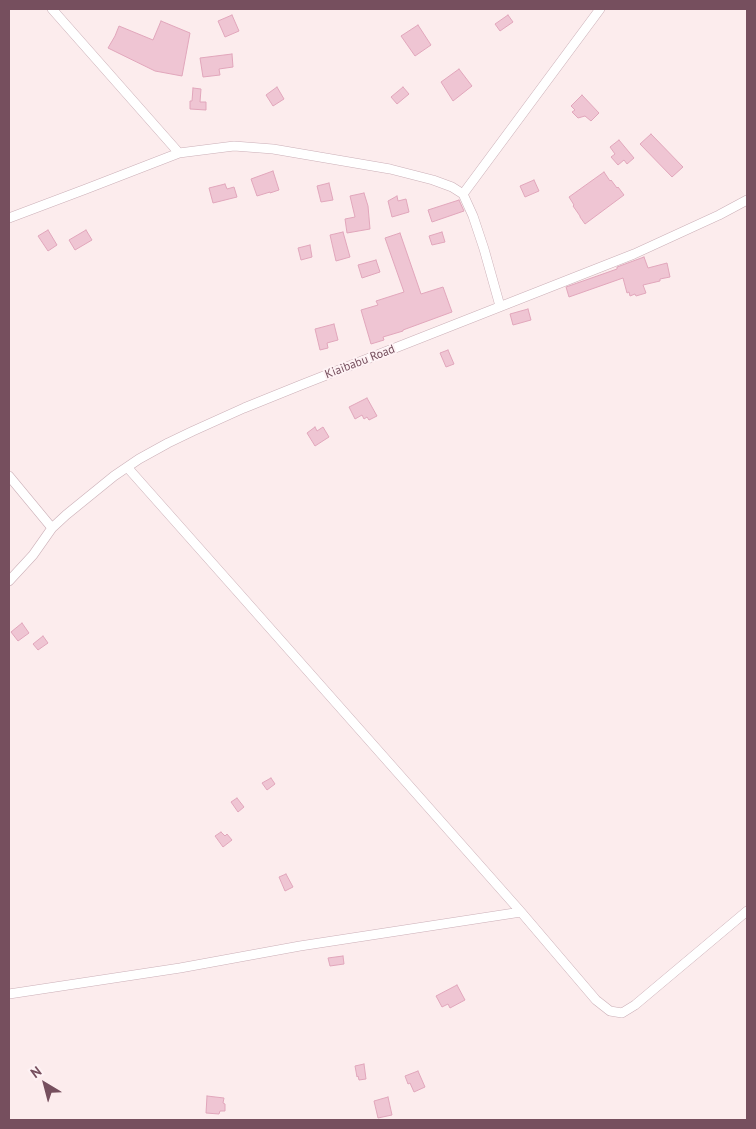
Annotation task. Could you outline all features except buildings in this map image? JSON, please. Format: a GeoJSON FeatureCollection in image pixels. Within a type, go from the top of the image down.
{"type":"FeatureCollection","features":[{"type":"Feature","properties":{"kind":"street"},"geometry":{"type":"LineString","coordinates":[[52,9],[179,152]]}},
{"type":"Feature","properties":{"kind":"street"},"geometry":{"type":"LineString","coordinates":[[463,194],[600,9]]}},
{"type":"Feature","properties":{"kind":"street"},"geometry":{"type":"LineString","coordinates":[[9,218],[179,152],[234,146],[273,149],[398,171],[443,183],[463,194],[478,232],[500,306]]}},
{"type":"Feature","properties":{"kind":"street","name":"Kiaibabu Road"},"geometry":{"type":"LineString","coordinates":[[9,581],[33,555],[52,528],[88,496],[114,476],[168,443],[244,408],[634,254],[747,200]]}},
{"type":"Feature","properties":{"kind":"street"},"geometry":{"type":"LineString","coordinates":[[127,468],[521,912],[596,1000],[610,1012],[622,1013],[635,1005],[747,911]]}},
{"type":"Feature","properties":{"kind":"street"},"geometry":{"type":"LineString","coordinates":[[9,476],[52,528]]}},
{"type":"Feature","properties":{"kind":"street"},"geometry":{"type":"LineString","coordinates":[[9,994],[521,912]]}}]}
